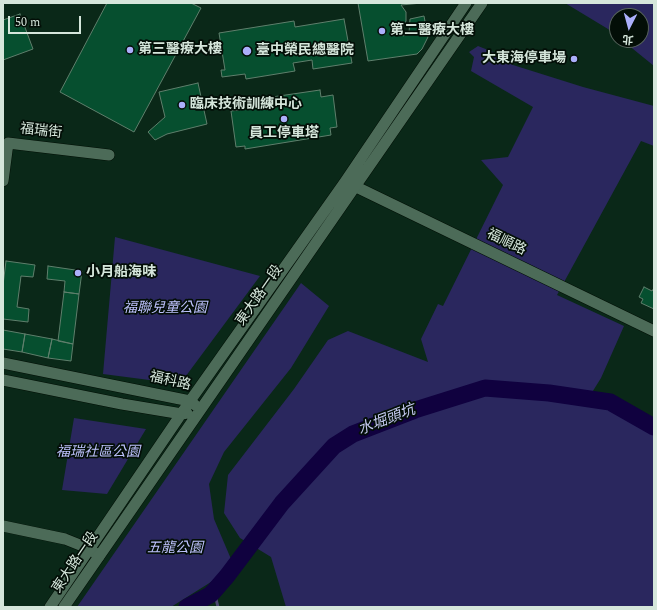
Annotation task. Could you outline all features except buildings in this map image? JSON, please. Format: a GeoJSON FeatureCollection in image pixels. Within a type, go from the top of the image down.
{"type":"FeatureCollection","features":[{"type":"Feature","properties":{"kind":"street","name":"東大路一段"},"geometry":{"type":"LineString","coordinates":[[50,607],[190,401],[345,182],[466,3]]}},
{"type":"Feature","properties":{"kind":"street","name":"東大路一段"},"geometry":{"type":"LineString","coordinates":[[64,607],[482,3]]}},
{"type":"Feature","properties":{"kind":"street"},"geometry":{"type":"LineString","coordinates":[[383,126],[392,133]]}},
{"type":"Feature","properties":{"kind":"street","name":"福瑞街"},"geometry":{"type":"LineString","coordinates":[[3,182],[6,143],[108,155]]}},
{"type":"Feature","properties":{"kind":"street","name":"福順路"},"geometry":{"type":"LineString","coordinates":[[345,182],[654,331]]}},
{"type":"Feature","properties":{"kind":"street","name":"福科路"},"geometry":{"type":"LineString","coordinates":[[3,363],[190,401],[200,410]]}},
{"type":"Feature","properties":{"kind":"street","name":"福科路"},"geometry":{"type":"LineString","coordinates":[[3,380],[122,404],[182,414],[200,410]]}},
{"type":"Feature","properties":{"kind":"street"},"geometry":{"type":"LineString","coordinates":[[3,526],[65,539],[90,549],[99,556]]}},
{"type":"Feature","properties":{"kind":"green space"},"geometry":{"type":"Polygon","coordinates":[[[565,3],[654,3],[654,66],[632,48],[649,48],[649,8],[609,8],[609,30],[565,3]]]}},
{"type":"Feature","properties":{"kind":"green space"},"geometry":{"type":"Polygon","coordinates":[[[478,46],[493,52],[513,65],[583,87],[654,106],[654,146],[641,141],[557,295],[624,326],[601,378],[591,394],[617,402],[654,420],[654,607],[286,607],[271,557],[240,538],[224,513],[228,475],[294,389],[328,340],[348,331],[428,362],[421,339],[438,304],[443,306],[503,185],[481,160],[508,157],[533,107],[471,71],[474,57],[469,52],[478,46]]]}},
{"type":"Feature","properties":{"kind":"green space","name":"福聯兒童公園"},"geometry":{"type":"Polygon","coordinates":[[[115,237],[260,276],[180,384],[103,374],[115,237]]]}},
{"type":"Feature","properties":{"kind":"green space","name":"五龍公園"},"geometry":{"type":"Polygon","coordinates":[[[301,283],[329,306],[291,368],[224,452],[209,484],[214,519],[231,559],[219,577],[171,607],[77,607],[301,283]]]}},
{"type":"Feature","properties":{"kind":"green space","name":"福瑞社區公園"},"geometry":{"type":"Polygon","coordinates":[[[74,418],[146,429],[107,494],[62,490],[74,418]]]}},
{"type":"Feature","properties":{"kind":"waterway","name":"水堀頭坑"},"geometry":{"type":"LineString","coordinates":[[187,607],[210,595],[214,591],[282,503],[334,446],[353,434],[415,410],[485,388],[549,393],[610,402],[654,427]]}},
{"type":"Feature","properties":{"kind":"waterway"},"geometry":{"type":"LineString","coordinates":[[214,591],[218,607]]}},
{"type":"Feature","properties":{"kind":"place","name":"第二醫療大樓"},"geometry":{"type":"Point","coordinates":[382,31]}},
{"type":"Feature","properties":{"kind":"place","name":"第三醫療大樓"},"geometry":{"type":"Point","coordinates":[130,50]}},
{"type":"Feature","properties":{"kind":"place","name":"臺中榮民總醫院"},"geometry":{"type":"Point","coordinates":[247,51]}},
{"type":"Feature","properties":{"kind":"place","name":"大東海停車場"},"geometry":{"type":"Point","coordinates":[574,59]}},
{"type":"Feature","properties":{"kind":"place","name":"臨床技術訓練中心"},"geometry":{"type":"Point","coordinates":[182,105]}},
{"type":"Feature","properties":{"kind":"place","name":"員工停車塔"},"geometry":{"type":"Point","coordinates":[284,119]}},
{"type":"Feature","properties":{"kind":"place","name":"小月船海味"},"geometry":{"type":"Point","coordinates":[78,273]}}]}
